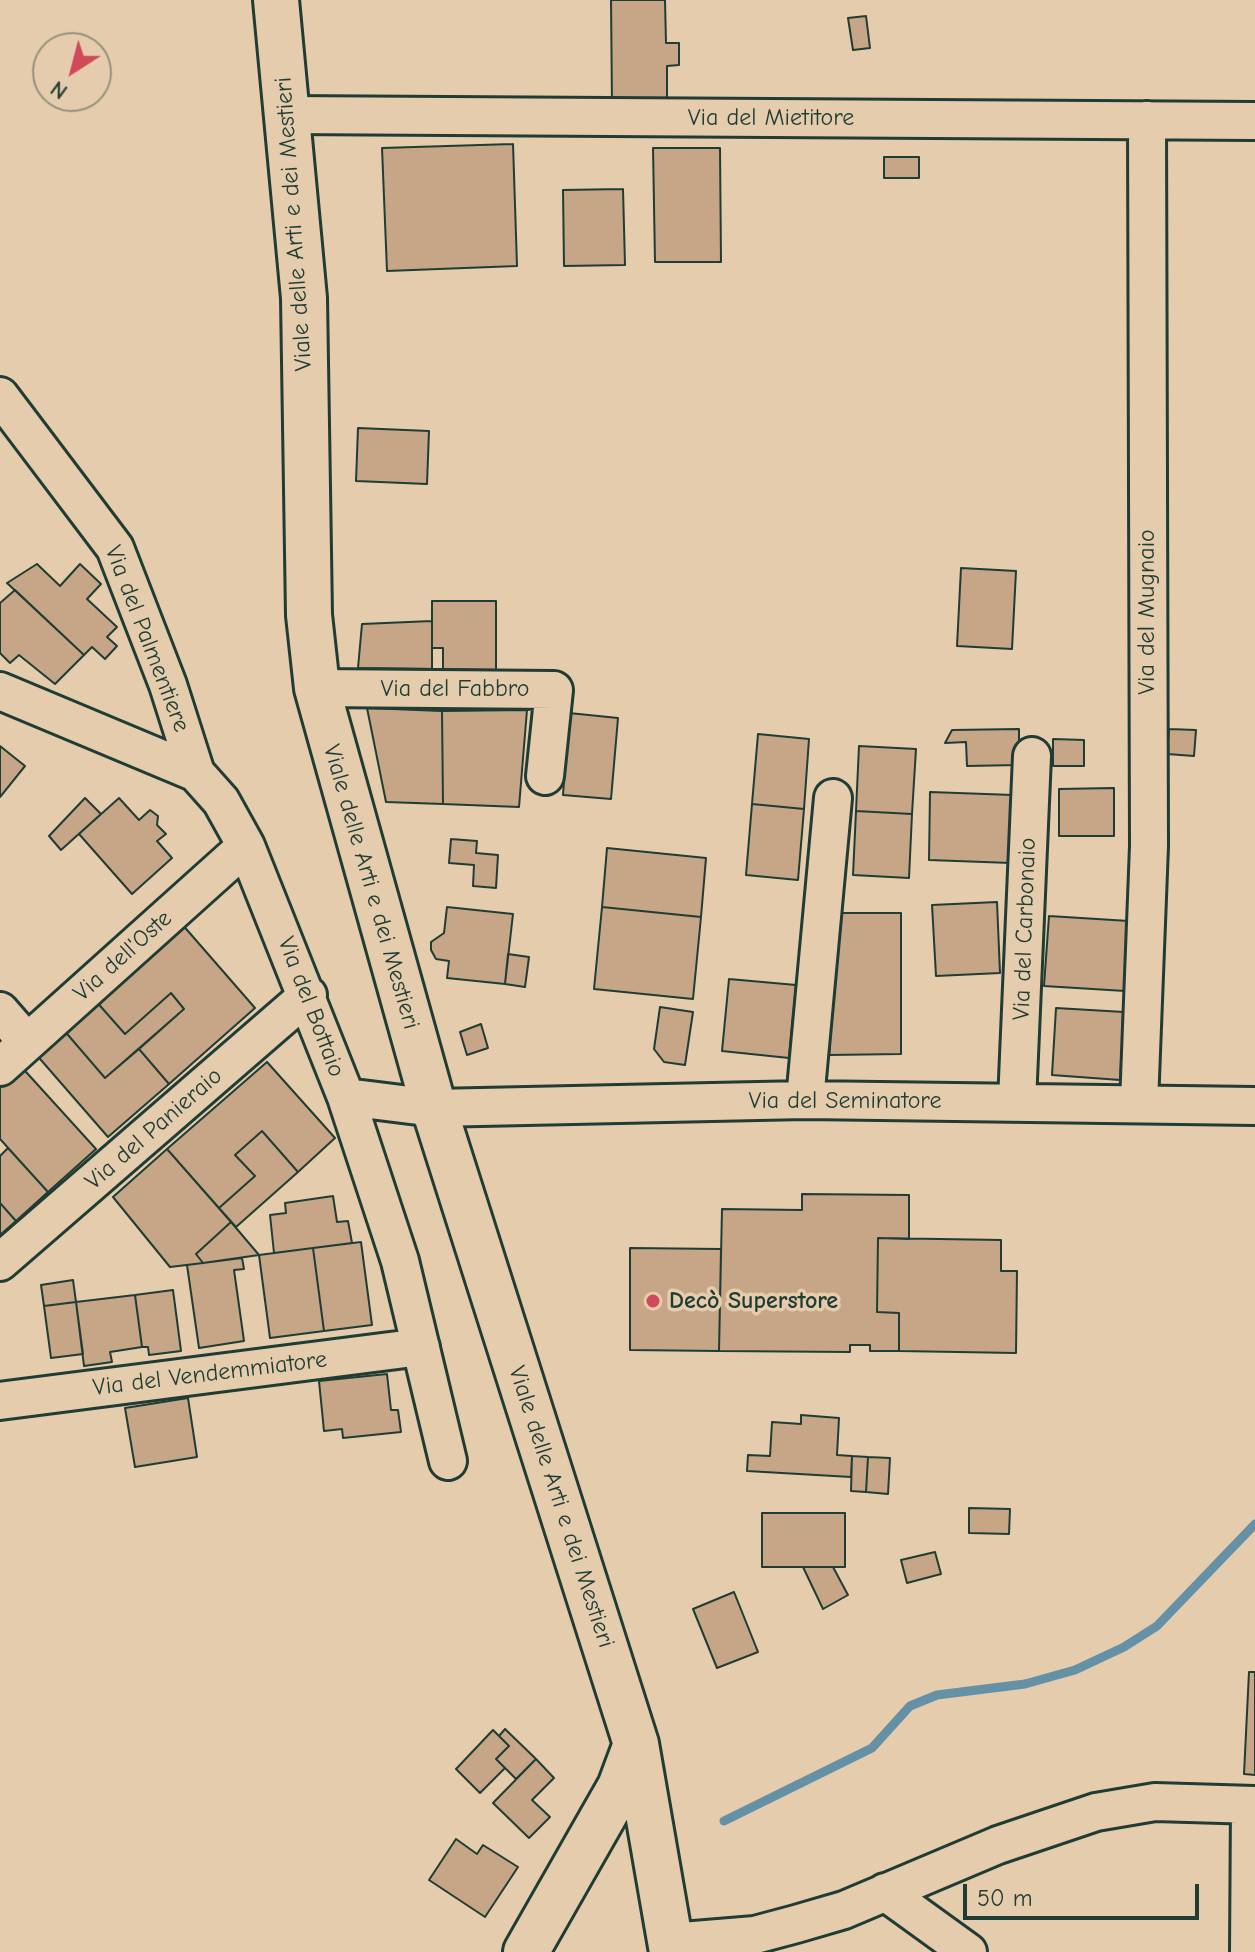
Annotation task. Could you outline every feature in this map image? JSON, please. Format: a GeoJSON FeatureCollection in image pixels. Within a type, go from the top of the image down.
{"type":"FeatureCollection","features":[{"type":"Feature","properties":{"kind":"street","name":"Viale delle Arti e dei Mestieri"},"geometry":{"type":"LineString","coordinates":[[276,0],[304,298],[309,615],[317,688],[434,1108],[636,1744],[671,1947]]}},
{"type":"Feature","properties":{"kind":"street","name":"Via del Mietitore"},"geometry":{"type":"LineString","coordinates":[[286,115],[1255,121]]}},
{"type":"Feature","properties":{"kind":"street","name":"Via del Mugnaio"},"geometry":{"type":"LineString","coordinates":[[1139,1104],[1149,846],[1147,120]]}},
{"type":"Feature","properties":{"kind":"street","name":"Via del Palmentiere"},"geometry":{"type":"LineString","coordinates":[[0,396],[115,548],[168,685],[196,773]]}},
{"type":"Feature","properties":{"kind":"street","name":"Via del Fabbro"},"geometry":{"type":"LineString","coordinates":[[317,688],[554,690],[545,776]]}},
{"type":"Feature","properties":{"kind":"street","name":"Via del Bottaio"},"geometry":{"type":"LineString","coordinates":[[0,691],[196,773],[221,801],[246,846],[308,995],[346,1097],[400,1261],[448,1461]]}},
{"type":"Feature","properties":{"kind":"street","name":"Via del Carbonaio"},"geometry":{"type":"LineString","coordinates":[[1017,1102],[1032,756]]}},
{"type":"Feature","properties":{"kind":"street"},"geometry":{"type":"LineString","coordinates":[[805,1100],[833,798]]}},
{"type":"Feature","properties":{"kind":"street","name":"Via dell'Oste"},"geometry":{"type":"LineString","coordinates":[[0,1067],[246,846]]}},
{"type":"Feature","properties":{"kind":"street","name":"Via del Panieraio"},"geometry":{"type":"LineString","coordinates":[[0,1262],[308,995]]}},
{"type":"Feature","properties":{"kind":"street"},"geometry":{"type":"LineString","coordinates":[[0,1011],[27,1042]]}},
{"type":"Feature","properties":{"kind":"street","name":"Via del Seminatore"},"geometry":{"type":"LineString","coordinates":[[346,1097],[434,1108],[805,1100],[1255,1106]]}},
{"type":"Feature","properties":{"kind":"street","name":"Via del Vendemmiatore"},"geometry":{"type":"LineString","coordinates":[[0,1401],[421,1347]]}},
{"type":"Feature","properties":{"kind":"street"},"geometry":{"type":"LineString","coordinates":[[526,1952],[620,1787],[636,1744]]}},
{"type":"Feature","properties":{"kind":"street"},"geometry":{"type":"LineString","coordinates":[[671,1947],[755,1935],[844,1910],[998,1845],[1096,1812],[1155,1802],[1252,1805],[1251,1944]]}},
{"type":"Feature","properties":{"kind":"street"},"geometry":{"type":"LineString","coordinates":[[885,1892],[968,1952]]}},
{"type":"Feature","properties":{"kind":"building"},"geometry":{"type":"Polygon","coordinates":[[[611,0],[665,0],[666,43],[679,43],[679,65],[667,66],[667,105],[612,105],[611,0]]]}},
{"type":"Feature","properties":{"kind":"building"},"geometry":{"type":"Polygon","coordinates":[[[866,16],[870,48],[853,50],[848,18],[866,16]]]}},
{"type":"Feature","properties":{"kind":"building"},"geometry":{"type":"Polygon","coordinates":[[[513,144],[517,266],[387,271],[382,148],[513,144]]]}},
{"type":"Feature","properties":{"kind":"building"},"geometry":{"type":"Polygon","coordinates":[[[653,148],[720,148],[721,262],[655,262],[653,148]]]}},
{"type":"Feature","properties":{"kind":"building"},"geometry":{"type":"Polygon","coordinates":[[[884,157],[919,157],[919,178],[884,178],[884,157]]]}},
{"type":"Feature","properties":{"kind":"building"},"geometry":{"type":"Polygon","coordinates":[[[623,189],[625,265],[564,266],[563,190],[623,189]]]}},
{"type":"Feature","properties":{"kind":"building"},"geometry":{"type":"Polygon","coordinates":[[[358,428],[429,431],[427,484],[356,481],[358,428]]]}},
{"type":"Feature","properties":{"kind":"building"},"geometry":{"type":"Polygon","coordinates":[[[37,564],[60,586],[80,564],[101,584],[87,599],[117,627],[107,637],[117,646],[105,659],[92,647],[84,655],[7,583],[37,564]]]}},
{"type":"Feature","properties":{"kind":"building"},"geometry":{"type":"Polygon","coordinates":[[[961,568],[1016,571],[1012,649],[957,646],[961,568]]]}},
{"type":"Feature","properties":{"kind":"building"},"geometry":{"type":"Polygon","coordinates":[[[15,590],[84,655],[55,684],[19,655],[10,663],[0,653],[0,603],[15,590]]]}},
{"type":"Feature","properties":{"kind":"building"},"geometry":{"type":"Polygon","coordinates":[[[432,601],[496,601],[496,670],[443,669],[443,648],[432,648],[432,601]]]}},
{"type":"Feature","properties":{"kind":"building"},"geometry":{"type":"Polygon","coordinates":[[[432,621],[432,669],[358,668],[362,624],[432,621]]]}},
{"type":"Feature","properties":{"kind":"building"},"geometry":{"type":"Polygon","coordinates":[[[367,708],[442,711],[443,804],[386,802],[367,708]]]}},
{"type":"Feature","properties":{"kind":"building"},"geometry":{"type":"Polygon","coordinates":[[[527,710],[519,807],[443,804],[442,711],[527,710]]]}},
{"type":"Feature","properties":{"kind":"building"},"geometry":{"type":"Polygon","coordinates":[[[569,713],[618,718],[611,799],[563,795],[569,713]]]}},
{"type":"Feature","properties":{"kind":"building"},"geometry":{"type":"Polygon","coordinates":[[[1019,729],[1019,765],[967,766],[966,742],[945,743],[952,730],[1019,729]]]}},
{"type":"Feature","properties":{"kind":"building"},"geometry":{"type":"Polygon","coordinates":[[[1169,729],[1196,730],[1194,756],[1167,754],[1169,729]]]}},
{"type":"Feature","properties":{"kind":"building"},"geometry":{"type":"Polygon","coordinates":[[[758,734],[809,739],[804,809],[752,804],[758,734]]]}},
{"type":"Feature","properties":{"kind":"building"},"geometry":{"type":"Polygon","coordinates":[[[1053,739],[1084,740],[1084,766],[1053,766],[1053,739]]]}},
{"type":"Feature","properties":{"kind":"building"},"geometry":{"type":"Polygon","coordinates":[[[0,746],[25,766],[0,797],[0,746]]]}},
{"type":"Feature","properties":{"kind":"building"},"geometry":{"type":"Polygon","coordinates":[[[859,746],[916,749],[912,814],[856,811],[859,746]]]}},
{"type":"Feature","properties":{"kind":"building"},"geometry":{"type":"Polygon","coordinates":[[[1114,788],[1114,836],[1059,836],[1059,789],[1114,788]]]}},
{"type":"Feature","properties":{"kind":"building"},"geometry":{"type":"Polygon","coordinates":[[[930,792],[1013,795],[1011,863],[929,860],[930,792]]]}},
{"type":"Feature","properties":{"kind":"building"},"geometry":{"type":"Polygon","coordinates":[[[85,798],[101,814],[61,850],[49,836],[85,798]]]}},
{"type":"Feature","properties":{"kind":"building"},"geometry":{"type":"Polygon","coordinates":[[[119,798],[139,820],[150,810],[158,816],[157,825],[166,834],[157,841],[172,858],[132,894],[79,834],[119,798]]]}},
{"type":"Feature","properties":{"kind":"building"},"geometry":{"type":"Polygon","coordinates":[[[752,804],[804,809],[798,880],[746,875],[752,804]]]}},
{"type":"Feature","properties":{"kind":"building"},"geometry":{"type":"Polygon","coordinates":[[[856,811],[912,814],[909,878],[853,875],[856,811]]]}},
{"type":"Feature","properties":{"kind":"building"},"geometry":{"type":"Polygon","coordinates":[[[451,839],[477,841],[476,853],[498,855],[496,888],[473,886],[474,865],[449,863],[451,839]]]}},
{"type":"Feature","properties":{"kind":"building"},"geometry":{"type":"Polygon","coordinates":[[[607,848],[706,858],[701,917],[602,907],[607,848]]]}},
{"type":"Feature","properties":{"kind":"building"},"geometry":{"type":"Polygon","coordinates":[[[997,902],[1000,973],[936,976],[932,905],[997,902]]]}},
{"type":"Feature","properties":{"kind":"building"},"geometry":{"type":"Polygon","coordinates":[[[447,907],[513,914],[505,984],[447,978],[449,961],[436,959],[431,942],[444,933],[447,907]]]}},
{"type":"Feature","properties":{"kind":"building"},"geometry":{"type":"Polygon","coordinates":[[[602,907],[701,917],[693,999],[594,989],[602,907]]]}},
{"type":"Feature","properties":{"kind":"building"},"geometry":{"type":"Polygon","coordinates":[[[840,913],[901,913],[901,1054],[829,1055],[840,913]]]}},
{"type":"Feature","properties":{"kind":"building"},"geometry":{"type":"Polygon","coordinates":[[[1049,916],[1129,921],[1125,991],[1044,986],[1049,916]]]}},
{"type":"Feature","properties":{"kind":"building"},"geometry":{"type":"Polygon","coordinates":[[[181,923],[255,1008],[169,1084],[139,1049],[184,1009],[171,993],[125,1034],[94,999],[181,923]]]}},
{"type":"Feature","properties":{"kind":"building"},"geometry":{"type":"Polygon","coordinates":[[[508,954],[529,957],[525,987],[505,984],[508,954]]]}},
{"type":"Feature","properties":{"kind":"building"},"geometry":{"type":"Polygon","coordinates":[[[729,979],[796,985],[789,1058],[722,1051],[729,979]]]}},
{"type":"Feature","properties":{"kind":"building"},"geometry":{"type":"Polygon","coordinates":[[[171,993],[184,1009],[105,1078],[62,1028],[94,999],[125,1034],[171,993]]]}},
{"type":"Feature","properties":{"kind":"building"},"geometry":{"type":"Polygon","coordinates":[[[660,1007],[693,1012],[685,1065],[664,1062],[654,1049],[660,1007]]]}},
{"type":"Feature","properties":{"kind":"building"},"geometry":{"type":"Polygon","coordinates":[[[1056,1008],[1124,1012],[1120,1080],[1052,1075],[1056,1008]]]}},
{"type":"Feature","properties":{"kind":"building"},"geometry":{"type":"Polygon","coordinates":[[[481,1024],[488,1048],[467,1055],[460,1032],[481,1024]]]}},
{"type":"Feature","properties":{"kind":"building"},"geometry":{"type":"Polygon","coordinates":[[[62,1028],[105,1078],[139,1049],[169,1084],[108,1137],[34,1052],[62,1028]]]}},
{"type":"Feature","properties":{"kind":"building"},"geometry":{"type":"Polygon","coordinates":[[[17,1062],[96,1149],[48,1192],[0,1139],[0,1078],[17,1062]]]}},
{"type":"Feature","properties":{"kind":"building"},"geometry":{"type":"Polygon","coordinates":[[[267,1062],[335,1138],[298,1172],[262,1131],[235,1155],[255,1176],[219,1208],[167,1149],[267,1062]]]}},
{"type":"Feature","properties":{"kind":"building"},"geometry":{"type":"Polygon","coordinates":[[[262,1131],[298,1172],[236,1227],[219,1208],[255,1176],[235,1155],[262,1131]]]}},
{"type":"Feature","properties":{"kind":"building"},"geometry":{"type":"Polygon","coordinates":[[[8,1148],[48,1192],[16,1221],[0,1203],[0,1156],[8,1148]]]}},
{"type":"Feature","properties":{"kind":"building"},"geometry":{"type":"Polygon","coordinates":[[[167,1149],[231,1222],[196,1254],[203,1263],[170,1267],[113,1197],[167,1149]]]}},
{"type":"Feature","properties":{"kind":"building"},"geometry":{"type":"Polygon","coordinates":[[[802,1194],[909,1195],[909,1239],[878,1238],[877,1312],[899,1313],[899,1351],[870,1351],[870,1345],[850,1345],[850,1352],[719,1351],[722,1209],[802,1210],[802,1194]]]}},
{"type":"Feature","properties":{"kind":"building"},"geometry":{"type":"Polygon","coordinates":[[[333,1196],[337,1222],[348,1221],[352,1243],[274,1253],[270,1215],[286,1213],[285,1203],[333,1196]]]}},
{"type":"Feature","properties":{"kind":"building"},"geometry":{"type":"Polygon","coordinates":[[[0,1203],[16,1221],[0,1235],[0,1203]]]}},
{"type":"Feature","properties":{"kind":"building"},"geometry":{"type":"Polygon","coordinates":[[[231,1222],[259,1255],[203,1263],[196,1254],[231,1222]]]}},
{"type":"Feature","properties":{"kind":"building"},"geometry":{"type":"Polygon","coordinates":[[[878,1238],[1001,1240],[1001,1271],[1017,1271],[1016,1353],[899,1351],[899,1313],[877,1312],[878,1238]]]}},
{"type":"Feature","properties":{"kind":"building"},"geometry":{"type":"Polygon","coordinates":[[[361,1242],[372,1325],[324,1331],[313,1248],[361,1242]]]}},
{"type":"Feature","properties":{"kind":"building"},"geometry":{"type":"Polygon","coordinates":[[[313,1248],[324,1331],[270,1338],[259,1255],[313,1248]]]}},
{"type":"Feature","properties":{"kind":"building"},"geometry":{"type":"Polygon","coordinates":[[[630,1248],[721,1249],[719,1351],[630,1350],[630,1248]]]}},
{"type":"Feature","properties":{"kind":"building"},"geometry":{"type":"Polygon","coordinates":[[[242,1258],[244,1269],[234,1270],[244,1341],[199,1348],[187,1265],[242,1258]]]}},
{"type":"Feature","properties":{"kind":"building"},"geometry":{"type":"Polygon","coordinates":[[[73,1280],[76,1302],[44,1306],[41,1285],[73,1280]]]}},
{"type":"Feature","properties":{"kind":"building"},"geometry":{"type":"Polygon","coordinates":[[[173,1290],[181,1351],[149,1355],[148,1347],[142,1347],[135,1295],[173,1290]]]}},
{"type":"Feature","properties":{"kind":"building"},"geometry":{"type":"Polygon","coordinates":[[[135,1295],[142,1347],[110,1352],[112,1362],[84,1366],[76,1302],[135,1295]]]}},
{"type":"Feature","properties":{"kind":"building"},"geometry":{"type":"Polygon","coordinates":[[[76,1302],[83,1354],[51,1358],[44,1306],[76,1302]]]}},
{"type":"Feature","properties":{"kind":"building"},"geometry":{"type":"Polygon","coordinates":[[[387,1374],[391,1410],[398,1410],[401,1432],[343,1438],[342,1429],[324,1431],[319,1381],[387,1374]]]}},
{"type":"Feature","properties":{"kind":"building"},"geometry":{"type":"Polygon","coordinates":[[[188,1398],[197,1457],[135,1467],[125,1408],[188,1398]]]}},
{"type":"Feature","properties":{"kind":"building"},"geometry":{"type":"Polygon","coordinates":[[[801,1415],[839,1418],[837,1455],[852,1456],[851,1477],[747,1471],[748,1455],[770,1456],[772,1422],[801,1424],[801,1415]]]}},
{"type":"Feature","properties":{"kind":"building"},"geometry":{"type":"Polygon","coordinates":[[[852,1456],[868,1457],[866,1492],[851,1491],[852,1456]]]}},
{"type":"Feature","properties":{"kind":"building"},"geometry":{"type":"Polygon","coordinates":[[[868,1457],[890,1458],[888,1494],[866,1492],[868,1457]]]}},
{"type":"Feature","properties":{"kind":"building"},"geometry":{"type":"Polygon","coordinates":[[[969,1508],[1010,1509],[1009,1534],[969,1533],[969,1508]]]}},
{"type":"Feature","properties":{"kind":"building"},"geometry":{"type":"Polygon","coordinates":[[[762,1513],[845,1513],[845,1567],[762,1567],[762,1513]]]}},
{"type":"Feature","properties":{"kind":"building"},"geometry":{"type":"Polygon","coordinates":[[[935,1552],[941,1574],[907,1583],[901,1560],[935,1552]]]}},
{"type":"Feature","properties":{"kind":"building"},"geometry":{"type":"Polygon","coordinates":[[[803,1567],[833,1567],[848,1595],[823,1609],[803,1567]]]}},
{"type":"Feature","properties":{"kind":"building"},"geometry":{"type":"Polygon","coordinates":[[[734,1592],[758,1652],[717,1668],[693,1609],[734,1592]]]}},
{"type":"Feature","properties":{"kind":"building"},"geometry":{"type":"Polygon","coordinates":[[[1249,1672],[1255,1672],[1255,1775],[1244,1774],[1249,1672]]]}},
{"type":"Feature","properties":{"kind":"building"},"geometry":{"type":"Polygon","coordinates":[[[505,1729],[536,1759],[516,1779],[496,1759],[509,1746],[499,1736],[505,1729]]]}},
{"type":"Feature","properties":{"kind":"building"},"geometry":{"type":"Polygon","coordinates":[[[493,1730],[509,1746],[496,1759],[505,1768],[480,1793],[456,1769],[493,1730]]]}},
{"type":"Feature","properties":{"kind":"building"},"geometry":{"type":"Polygon","coordinates":[[[536,1759],[554,1778],[532,1800],[550,1817],[529,1838],[493,1803],[536,1759]]]}},
{"type":"Feature","properties":{"kind":"building"},"geometry":{"type":"Polygon","coordinates":[[[456,1839],[477,1854],[483,1845],[518,1867],[485,1917],[429,1880],[456,1839]]]}},
{"type":"Feature","properties":{"kind":"waterway"},"geometry":{"type":"LineString","coordinates":[[724,1821],[872,1748],[910,1706],[937,1695],[1025,1684],[1075,1670],[1124,1647],[1157,1626],[1255,1524]]}},
{"type":"Feature","properties":{"kind":"place","name":"Decò Superstore"},"geometry":{"type":"Point","coordinates":[653,1301]}}]}
